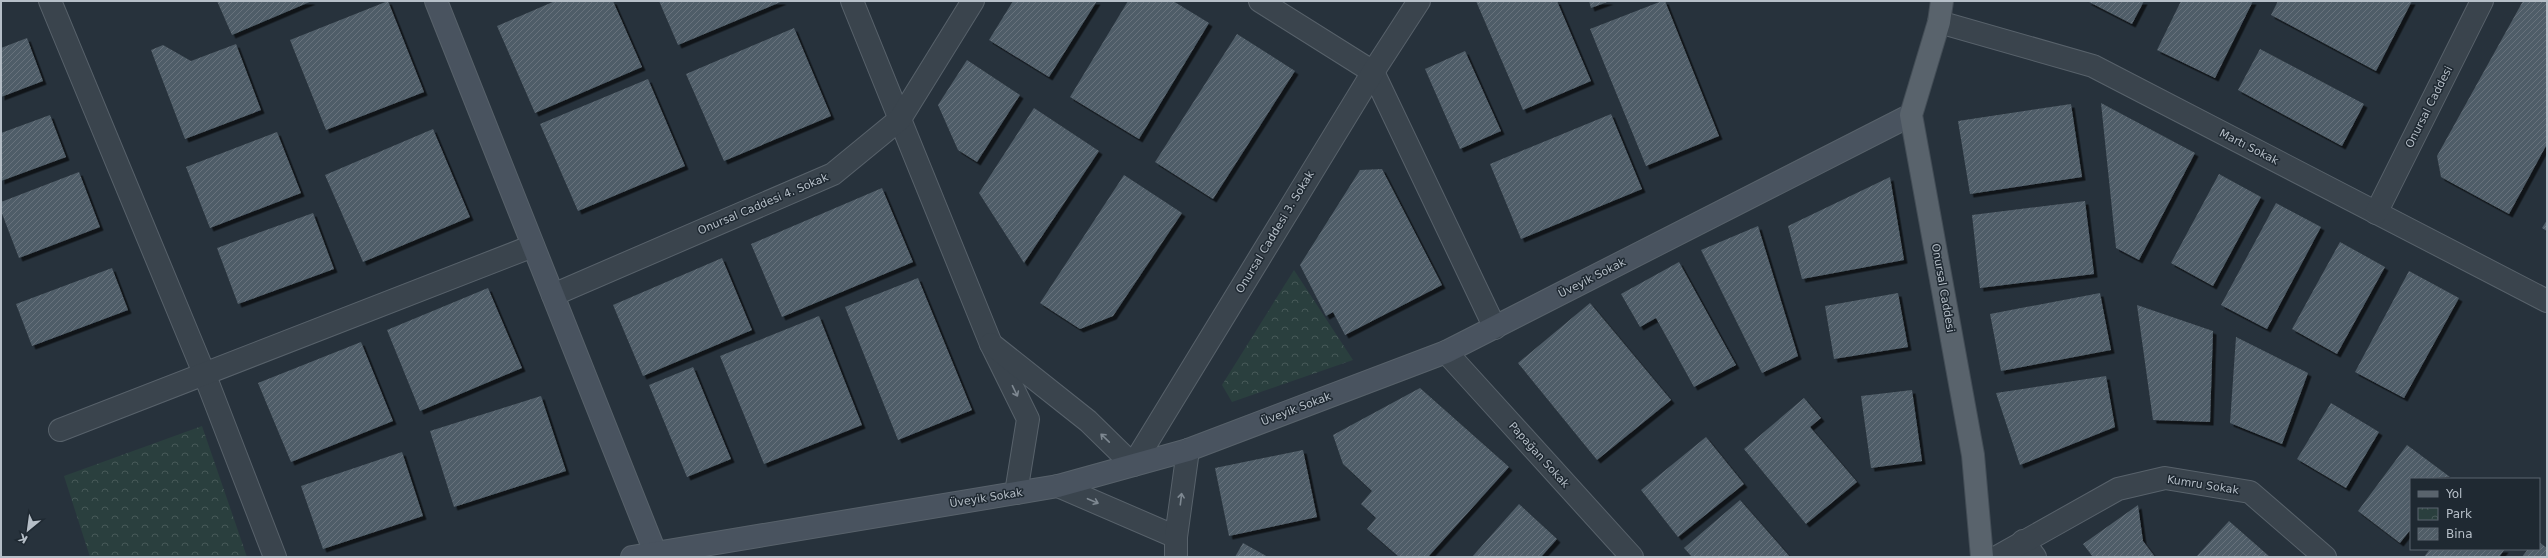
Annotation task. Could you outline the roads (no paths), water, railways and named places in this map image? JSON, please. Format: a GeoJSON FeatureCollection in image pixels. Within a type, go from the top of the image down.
{"type":"FeatureCollection","features":[{"type":"Feature","properties":{"kind":"main road"},"geometry":{"type":"LineString","coordinates":[[1934,1],[1939,22]]}},
{"type":"Feature","properties":{"kind":"main road","name":"Onursal Caddesi"},"geometry":{"type":"LineString","coordinates":[[1942,1],[1939,22],[1912,115],[1973,455],[1982,557]]}},
{"type":"Feature","properties":{"kind":"street"},"geometry":{"type":"LineString","coordinates":[[50,1],[204,373],[275,557]]}},
{"type":"Feature","properties":{"kind":"street"},"geometry":{"type":"LineString","coordinates":[[436,1],[655,552]]}},
{"type":"Feature","properties":{"kind":"street"},"geometry":{"type":"LineString","coordinates":[[852,1],[992,344],[1028,418],[1016,493]]}},
{"type":"Feature","properties":{"kind":"street","name":"Onursal Caddesi 4. Sokak"},"geometry":{"type":"LineString","coordinates":[[553,294],[833,174],[900,119],[973,1]]}},
{"type":"Feature","properties":{"kind":"street"},"geometry":{"type":"LineString","coordinates":[[1260,1],[1374,72],[1495,328]]}},
{"type":"Feature","properties":{"kind":"street","name":"Onursal Caddesi 3. Sokak"},"geometry":{"type":"LineString","coordinates":[[1133,465],[1419,1]]}},
{"type":"Feature","properties":{"kind":"street","name":"Onursal Caddesi"},"geometry":{"type":"LineString","coordinates":[[2376,213],[2482,1]]}},
{"type":"Feature","properties":{"kind":"street","name":"Martı Sokak"},"geometry":{"type":"LineString","coordinates":[[1939,22],[2093,66],[2547,302]]}},
{"type":"Feature","properties":{"kind":"street","name":"Üveyik Sokak"},"geometry":{"type":"LineString","coordinates":[[632,557],[1058,486],[1188,450],[1446,352],[1912,115]]}},
{"type":"Feature","properties":{"kind":"street"},"geometry":{"type":"LineString","coordinates":[[60,430],[533,246]]}},
{"type":"Feature","properties":{"kind":"street"},"geometry":{"type":"LineString","coordinates":[[992,344],[1088,421],[1133,465]]}},
{"type":"Feature","properties":{"kind":"street","name":"Papağan Sokak"},"geometry":{"type":"LineString","coordinates":[[1446,352],[1632,557]]}},
{"type":"Feature","properties":{"kind":"street"},"geometry":{"type":"LineString","coordinates":[[1058,486],[1176,547],[1188,450]]}},
{"type":"Feature","properties":{"kind":"street","name":"Kumru Sokak"},"geometry":{"type":"LineString","coordinates":[[1997,557],[2029,549],[2118,489],[2165,478],[2250,492],[2326,557]]}}]}
